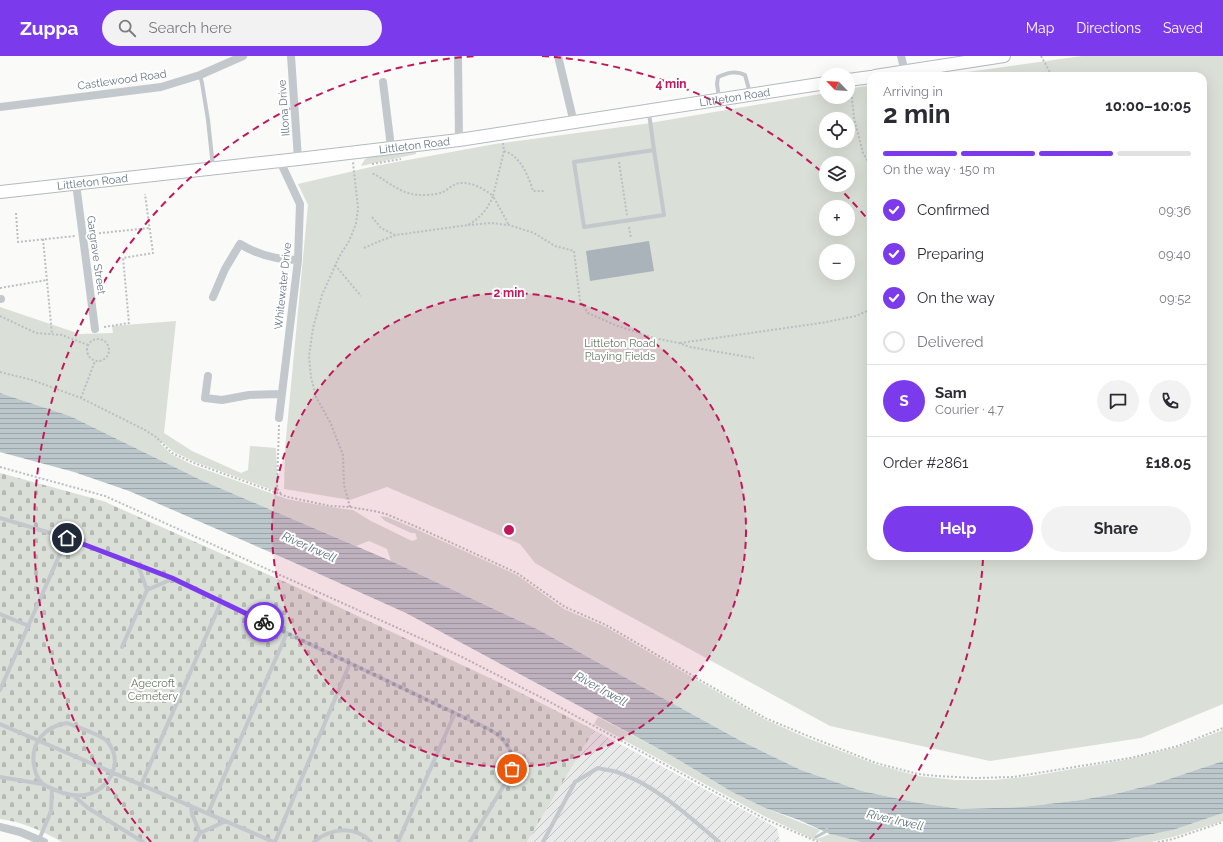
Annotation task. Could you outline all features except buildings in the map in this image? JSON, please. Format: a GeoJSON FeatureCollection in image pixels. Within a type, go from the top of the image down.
{"type":"FeatureCollection","features":[{"type":"Feature","properties":{"kind":"street","name":"Castlewood Road"},"geometry":{"type":"LineString","coordinates":[[0,108],[161,87],[200,75],[243,56]]}},
{"type":"Feature","properties":{"kind":"street","name":"Illona Drive"},"geometry":{"type":"LineString","coordinates":[[292,56],[298,159]]}},
{"type":"Feature","properties":{"kind":"street"},"geometry":{"type":"LineString","coordinates":[[458,56],[459,140]]}},
{"type":"Feature","properties":{"kind":"street"},"geometry":{"type":"LineString","coordinates":[[558,56],[574,122]]}},
{"type":"Feature","properties":{"kind":"street"},"geometry":{"type":"LineString","coordinates":[[901,56],[905,72],[1004,56]]}},
{"type":"Feature","properties":{"kind":"street"},"geometry":{"type":"LineString","coordinates":[[855,79],[867,78]]}},
{"type":"Feature","properties":{"kind":"street"},"geometry":{"type":"LineString","coordinates":[[383,82],[391,147]]}},
{"type":"Feature","properties":{"kind":"street","name":"Littleton Road"},"geometry":{"type":"LineString","coordinates":[[0,192],[459,140],[819,84]]}},
{"type":"Feature","properties":{"kind":"street","name":"Whitewater Drive"},"geometry":{"type":"LineString","coordinates":[[279,418],[298,260],[300,204],[280,161]]}},
{"type":"Feature","properties":{"kind":"street","name":"Gargrave Street"},"geometry":{"type":"LineString","coordinates":[[76,184],[95,328]]}},
{"type":"Feature","properties":{"kind":"street"},"geometry":{"type":"LineString","coordinates":[[213,297],[225,269],[240,244],[257,253],[276,259],[298,260]]}},
{"type":"Feature","properties":{"kind":"street"},"geometry":{"type":"LineString","coordinates":[[208,376],[205,398],[222,400],[249,395],[281,394]]}},
{"type":"Feature","properties":{"kind":"street"},"geometry":{"type":"LineString","coordinates":[[0,827],[42,841]]}},
{"type":"Feature","properties":{"kind":"lane"},"geometry":{"type":"LineString","coordinates":[[720,100],[717,81],[718,78],[730,73],[741,73],[745,75],[751,95]]}},
{"type":"Feature","properties":{"kind":"lane"},"geometry":{"type":"LineString","coordinates":[[200,75],[208,120],[213,169]]}},
{"type":"Feature","properties":{"kind":"lane"},"geometry":{"type":"LineString","coordinates":[[648,110],[664,215],[584,227],[574,162],[654,150]]}},
{"type":"Feature","properties":{"kind":"lane"},"geometry":{"type":"LineString","coordinates":[[0,518],[67,538],[172,578],[455,713],[501,737],[508,746],[512,757],[510,775],[470,842]]}},
{"type":"Feature","properties":{"kind":"lane"},"geometry":{"type":"LineString","coordinates":[[0,690],[67,538]]}},
{"type":"Feature","properties":{"kind":"lane"},"geometry":{"type":"LineString","coordinates":[[138,565],[147,590]]}},
{"type":"Feature","properties":{"kind":"lane"},"geometry":{"type":"LineString","coordinates":[[122,647],[147,590],[172,578]]}},
{"type":"Feature","properties":{"kind":"lane"},"geometry":{"type":"LineString","coordinates":[[141,786],[221,602]]}},
{"type":"Feature","properties":{"kind":"lane"},"geometry":{"type":"LineString","coordinates":[[0,614],[29,626]]}},
{"type":"Feature","properties":{"kind":"lane"},"geometry":{"type":"LineString","coordinates":[[208,813],[287,633]]}},
{"type":"Feature","properties":{"kind":"lane"},"geometry":{"type":"LineString","coordinates":[[0,724],[113,774],[275,842],[350,663]]}},
{"type":"Feature","properties":{"kind":"lane"},"geometry":{"type":"LineString","coordinates":[[398,842],[455,713]]}},
{"type":"Feature","properties":{"kind":"lane"},"geometry":{"type":"LineString","coordinates":[[0,777],[43,784],[52,789],[74,796],[87,795],[100,789],[113,774],[115,766],[114,754],[107,740],[67,723],[57,725],[47,730],[37,741],[33,753],[36,773],[43,784]]}},
{"type":"Feature","properties":{"kind":"lane"},"geometry":{"type":"LineString","coordinates":[[542,842],[575,782],[598,768],[617,772],[643,784],[680,809],[719,842]]}},
{"type":"Feature","properties":{"kind":"lane"},"geometry":{"type":"LineString","coordinates":[[42,841],[51,811],[52,789]]}},
{"type":"Feature","properties":{"kind":"lane"},"geometry":{"type":"LineString","coordinates":[[74,796],[88,808],[143,842]]}},
{"type":"Feature","properties":{"kind":"lane"},"geometry":{"type":"LineString","coordinates":[[191,806],[192,814],[200,833]]}},
{"type":"Feature","properties":{"kind":"lane"},"geometry":{"type":"LineString","coordinates":[[195,842],[200,833],[226,821]]}},
{"type":"Feature","properties":{"kind":"lane"},"geometry":{"type":"LineString","coordinates":[[314,842],[328,832],[345,830],[361,835],[371,842]]}},
{"type":"Feature","properties":{"kind":"path"},"geometry":{"type":"LineString","coordinates":[[1041,56],[1050,72]]}},
{"type":"Feature","properties":{"kind":"path"},"geometry":{"type":"LineString","coordinates":[[852,104],[862,153],[867,160]]}},
{"type":"Feature","properties":{"kind":"path"},"geometry":{"type":"LineString","coordinates":[[468,225],[484,212],[493,196],[504,151],[502,134]]}},
{"type":"Feature","properties":{"kind":"path"},"geometry":{"type":"LineString","coordinates":[[504,151],[511,154],[522,167],[533,191],[544,191]]}},
{"type":"Feature","properties":{"kind":"path"},"geometry":{"type":"LineString","coordinates":[[350,507],[344,485],[343,455],[331,424],[325,416],[316,397],[309,367],[310,346],[317,310],[339,256],[349,241],[356,224],[358,208],[352,153]]}},
{"type":"Feature","properties":{"kind":"path"},"geometry":{"type":"LineString","coordinates":[[618,155],[630,238]]}},
{"type":"Feature","properties":{"kind":"path"},"geometry":{"type":"LineString","coordinates":[[372,173],[393,186],[409,193],[421,195],[442,192],[457,184],[470,184],[480,187],[493,196],[509,225]]}},
{"type":"Feature","properties":{"kind":"path"},"geometry":{"type":"LineString","coordinates":[[95,328],[129,323],[124,258],[153,253],[145,194]]}},
{"type":"Feature","properties":{"kind":"path"},"geometry":{"type":"LineString","coordinates":[[16,213],[18,242],[150,228]]}},
{"type":"Feature","properties":{"kind":"path"},"geometry":{"type":"LineString","coordinates":[[372,217],[381,228],[396,235]]}},
{"type":"Feature","properties":{"kind":"path"},"geometry":{"type":"LineString","coordinates":[[364,248],[380,240],[396,235],[468,225],[491,223],[509,225],[534,233],[555,246],[574,251],[580,301],[588,313],[622,328],[654,338],[679,343],[690,347],[754,358]]}},
{"type":"Feature","properties":{"kind":"path"},"geometry":{"type":"LineString","coordinates":[[43,239],[52,334]]}},
{"type":"Feature","properties":{"kind":"path"},"geometry":{"type":"LineString","coordinates":[[335,265],[361,296]]}},
{"type":"Feature","properties":{"kind":"path"},"geometry":{"type":"LineString","coordinates":[[0,288],[47,280]]}},
{"type":"Feature","properties":{"kind":"path"},"geometry":{"type":"LineString","coordinates":[[679,343],[821,323],[856,316],[867,311]]}},
{"type":"Feature","properties":{"kind":"path"},"geometry":{"type":"LineString","coordinates":[[0,316],[30,331],[43,334],[62,335],[88,345]]}},
{"type":"Feature","properties":{"kind":"path"},"geometry":{"type":"LineString","coordinates":[[100,338],[106,341],[110,348],[108,356],[102,360],[95,361],[87,353],[88,345],[92,340],[100,338]]}},
{"type":"Feature","properties":{"kind":"path"},"geometry":{"type":"LineString","coordinates":[[80,398],[95,361]]}},
{"type":"Feature","properties":{"kind":"path"},"geometry":{"type":"LineString","coordinates":[[0,372],[32,380],[80,398],[145,430],[156,437],[172,453],[194,463],[282,495],[330,506],[350,507],[374,511],[417,527],[517,573],[565,607],[606,625],[765,718],[876,763],[918,774],[975,778],[1032,775],[1130,758],[1178,746],[1223,728]]}},
{"type":"Feature","properties":{"kind":"path"},"geometry":{"type":"LineString","coordinates":[[279,418],[278,488],[282,495]]}},
{"type":"Feature","properties":{"kind":"path"},"geometry":{"type":"LineString","coordinates":[[0,467],[105,496],[462,657],[550,702],[765,819],[818,842]]}},
{"type":"Feature","properties":{"kind":"path"},"geometry":{"type":"LineString","coordinates":[[1158,842],[1173,839],[1223,822]]}},
{"type":"Feature","properties":{"kind":"shaded area"},"geometry":{"type":"Polygon","coordinates":[[[594,730],[777,828],[780,842],[527,842],[594,730]]]}},
{"type":"Feature","properties":{"kind":"green space","name":"Littleton Road Playing Fields"},"geometry":{"type":"Polygon","coordinates":[[[1082,56],[1223,56],[1223,704],[1141,738],[990,761],[830,726],[569,583],[535,563],[520,544],[387,487],[350,500],[284,489],[285,449],[308,205],[298,184],[375,166],[495,144],[644,124],[819,94],[819,104],[855,104],[855,88],[867,86],[867,560],[1207,560],[1207,72],[967,72],[1082,56]]]}},
{"type":"Feature","properties":{"kind":"green space"},"geometry":{"type":"Polygon","coordinates":[[[416,151],[416,154],[361,166],[365,159],[370,157],[416,151]]]}},
{"type":"Feature","properties":{"kind":"green space"},"geometry":{"type":"Polygon","coordinates":[[[0,307],[80,334],[113,333],[112,326],[176,321],[164,433],[192,451],[241,473],[248,470],[250,446],[276,448],[278,492],[195,462],[174,452],[161,441],[160,443],[171,454],[193,465],[287,499],[353,510],[371,521],[412,541],[417,539],[415,533],[411,533],[385,521],[380,516],[387,517],[416,529],[517,575],[564,609],[606,627],[764,719],[807,738],[875,764],[918,776],[956,780],[994,780],[1032,776],[1130,759],[1178,747],[1223,730],[1223,761],[1154,784],[1119,793],[1081,800],[1022,807],[961,809],[914,802],[862,791],[801,770],[741,741],[537,629],[391,561],[387,549],[369,541],[356,546],[201,480],[70,416],[0,393],[0,307]]]}},
{"type":"Feature","properties":{"kind":"green space","name":"Agecroft Cemetery"},"geometry":{"type":"Polygon","coordinates":[[[0,473],[103,501],[294,586],[513,689],[594,730],[527,842],[62,842],[48,834],[16,822],[0,819],[0,473]]]}},
{"type":"Feature","properties":{"kind":"green space"},"geometry":{"type":"Polygon","coordinates":[[[598,717],[672,756],[732,792],[765,808],[820,830],[815,836],[817,839],[830,834],[862,842],[822,842],[766,817],[594,724],[598,717]]]}},
{"type":"Feature","properties":{"kind":"green space"},"geometry":{"type":"Polygon","coordinates":[[[1223,813],[1223,821],[1173,837],[1151,842],[1113,842],[1173,830],[1223,813]]]}},
{"type":"Feature","properties":{"kind":"water","name":"River Irwell"},"geometry":{"type":"Polygon","coordinates":[[[0,393],[70,416],[201,480],[391,561],[537,629],[741,741],[801,770],[862,791],[914,802],[961,809],[1022,807],[1081,800],[1119,793],[1154,784],[1223,761],[1223,813],[1173,830],[1113,842],[862,842],[830,834],[799,820],[765,808],[732,792],[672,756],[406,613],[129,491],[74,472],[0,452],[0,393]]]}},
{"type":"Feature","properties":{"kind":"waterway"},"geometry":{"type":"LineString","coordinates":[[816,837],[825,832],[827,828]]}},
{"type":"Feature","properties":{"kind":"way so far"},"geometry":{"type":"LineString","coordinates":[[264,622],[496,733],[508,746],[512,757],[512,769]]}},
{"type":"Feature","properties":{"kind":"route"},"geometry":{"type":"LineString","coordinates":[[67,538],[172,578],[264,622]]}}]}
